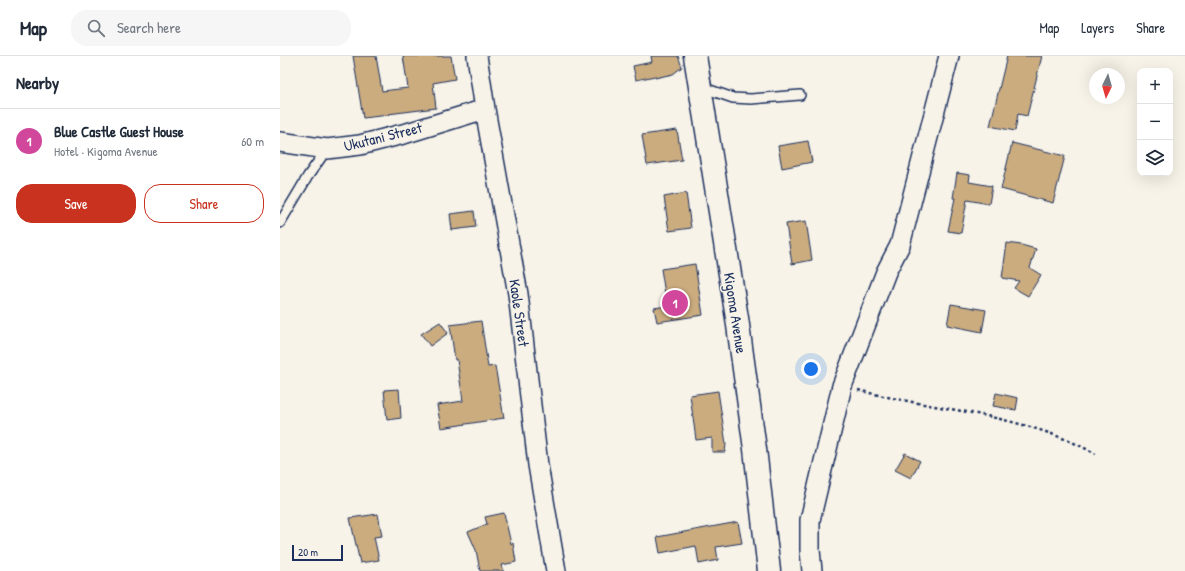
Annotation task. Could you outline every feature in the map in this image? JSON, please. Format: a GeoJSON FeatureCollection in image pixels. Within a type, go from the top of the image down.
{"type":"FeatureCollection","features":[{"type":"Feature","properties":{"kind":"main road","name":"Kigoma Avenue"},"geometry":{"type":"LineString","coordinates":[[695,56],[737,318],[770,571]]}},
{"type":"Feature","properties":{"kind":"street","name":"Kaole Street"},"geometry":{"type":"LineString","coordinates":[[477,56],[518,294],[538,465],[556,571]]}},
{"type":"Feature","properties":{"kind":"street"},"geometry":{"type":"LineString","coordinates":[[812,571],[810,520],[842,386],[886,272],[900,245],[949,56]]}},
{"type":"Feature","properties":{"kind":"street","name":"Ukutani Street"},"geometry":{"type":"LineString","coordinates":[[280,142],[326,150],[360,145],[485,109]]}},
{"type":"Feature","properties":{"kind":"lane"},"geometry":{"type":"LineString","coordinates":[[699,87],[733,98],[751,99],[800,95]]}},
{"type":"Feature","properties":{"kind":"lane"},"geometry":{"type":"LineString","coordinates":[[280,223],[308,176],[326,150]]}},
{"type":"Feature","properties":{"kind":"path"},"geometry":{"type":"LineString","coordinates":[[842,386],[889,398],[994,417],[1060,437],[1096,454]]}},
{"type":"Feature","properties":{"kind":"building"},"geometry":{"type":"Polygon","coordinates":[[[353,56],[376,56],[382,91],[408,88],[403,56],[451,56],[455,79],[433,83],[436,108],[363,118],[353,56]]]}},
{"type":"Feature","properties":{"kind":"building"},"geometry":{"type":"Polygon","coordinates":[[[651,56],[678,56],[682,67],[673,74],[636,80],[633,66],[652,62],[651,56]]]}},
{"type":"Feature","properties":{"kind":"building"},"geometry":{"type":"Polygon","coordinates":[[[1007,56],[1042,56],[1027,116],[1018,114],[1015,131],[990,126],[1007,56]]]}},
{"type":"Feature","properties":{"kind":"building"},"geometry":{"type":"Polygon","coordinates":[[[677,130],[682,160],[647,165],[642,135],[677,130]]]}},
{"type":"Feature","properties":{"kind":"building"},"geometry":{"type":"Polygon","coordinates":[[[808,141],[812,162],[782,168],[778,146],[808,141]]]}},
{"type":"Feature","properties":{"kind":"building"},"geometry":{"type":"Polygon","coordinates":[[[1012,143],[1065,156],[1053,203],[1001,189],[1012,143]]]}},
{"type":"Feature","properties":{"kind":"building"},"geometry":{"type":"Polygon","coordinates":[[[957,173],[970,175],[969,182],[992,186],[989,204],[967,200],[961,233],[948,231],[955,198],[953,198],[957,173]]]}},
{"type":"Feature","properties":{"kind":"building"},"geometry":{"type":"Polygon","coordinates":[[[686,193],[691,228],[669,231],[664,197],[686,193]]]}},
{"type":"Feature","properties":{"kind":"building"},"geometry":{"type":"Polygon","coordinates":[[[474,211],[476,227],[452,230],[450,214],[474,211]]]}},
{"type":"Feature","properties":{"kind":"building"},"geometry":{"type":"Polygon","coordinates":[[[806,221],[812,260],[792,264],[786,224],[806,221]]]}},
{"type":"Feature","properties":{"kind":"building"},"geometry":{"type":"Polygon","coordinates":[[[1007,243],[1036,249],[1030,268],[1041,275],[1028,296],[1014,288],[1019,281],[1002,278],[1007,243]]]}},
{"type":"Feature","properties":{"kind":"building"},"geometry":{"type":"Polygon","coordinates":[[[695,264],[703,315],[657,322],[654,308],[667,306],[661,269],[695,264]]]}},
{"type":"Feature","properties":{"kind":"building"},"geometry":{"type":"Polygon","coordinates":[[[951,304],[986,310],[982,332],[947,325],[951,304]]]}},
{"type":"Feature","properties":{"kind":"building"},"geometry":{"type":"Polygon","coordinates":[[[481,321],[488,367],[495,366],[504,418],[441,428],[437,405],[463,401],[450,325],[481,321]]]}},
{"type":"Feature","properties":{"kind":"building"},"geometry":{"type":"Polygon","coordinates":[[[440,322],[448,333],[430,346],[421,334],[440,322]]]}},
{"type":"Feature","properties":{"kind":"building"},"geometry":{"type":"Polygon","coordinates":[[[399,389],[401,418],[387,420],[384,390],[399,389]]]}},
{"type":"Feature","properties":{"kind":"building"},"geometry":{"type":"Polygon","coordinates":[[[718,391],[726,444],[725,452],[712,452],[712,438],[696,440],[690,395],[718,391]]]}},
{"type":"Feature","properties":{"kind":"building"},"geometry":{"type":"Polygon","coordinates":[[[996,393],[1018,398],[1016,410],[993,406],[996,393]]]}},
{"type":"Feature","properties":{"kind":"building"},"geometry":{"type":"Polygon","coordinates":[[[905,453],[920,461],[911,478],[895,470],[905,453]]]}},
{"type":"Feature","properties":{"kind":"building"},"geometry":{"type":"Polygon","coordinates":[[[504,513],[511,544],[513,543],[516,562],[502,565],[504,571],[480,571],[476,550],[468,532],[487,524],[485,517],[504,513]]]}},
{"type":"Feature","properties":{"kind":"building"},"geometry":{"type":"Polygon","coordinates":[[[378,514],[382,536],[374,537],[379,560],[360,563],[350,518],[378,514]]]}},
{"type":"Feature","properties":{"kind":"building"},"geometry":{"type":"Polygon","coordinates":[[[738,522],[742,543],[716,547],[718,560],[699,564],[696,546],[660,553],[657,537],[738,522]]]}},
{"type":"Feature","properties":{"kind":"place","name":"Blue Castle Guest House"},"geometry":{"type":"Point","coordinates":[675,303]}}]}
